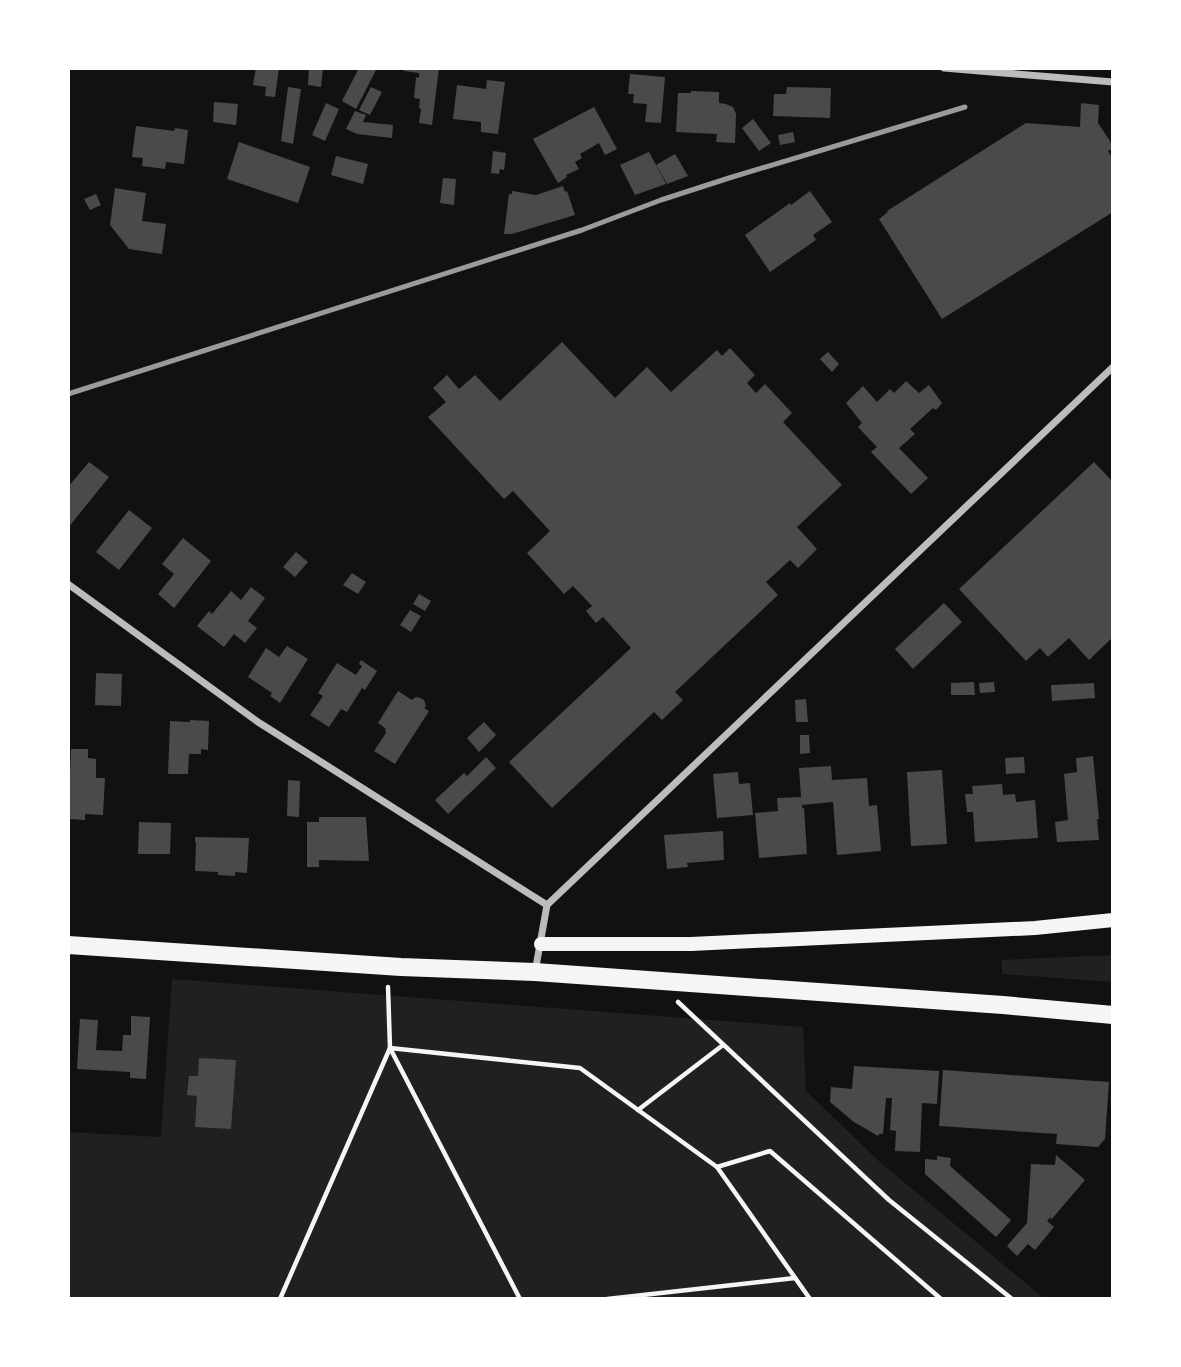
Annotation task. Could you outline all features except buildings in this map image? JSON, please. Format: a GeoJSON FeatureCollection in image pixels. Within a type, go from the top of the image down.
{"type":"FeatureCollection","features":[{"type":"Feature","properties":{"kind":"main road"},"geometry":{"type":"LineString","coordinates":[[541,944],[719,943],[1035,928],[1113,920]]}},
{"type":"Feature","properties":{"kind":"main road"},"geometry":{"type":"LineString","coordinates":[[68,945],[535,972],[1113,1015]]}},
{"type":"Feature","properties":{"kind":"street"},"geometry":{"type":"LineString","coordinates":[[944,68],[1113,82]]}},
{"type":"Feature","properties":{"kind":"street"},"geometry":{"type":"LineString","coordinates":[[535,972],[547,905],[1113,367]]}},
{"type":"Feature","properties":{"kind":"street"},"geometry":{"type":"LineString","coordinates":[[68,584],[258,722],[547,905]]}},
{"type":"Feature","properties":{"kind":"path"},"geometry":{"type":"LineString","coordinates":[[387,965],[390,1048],[520,1299]]}},
{"type":"Feature","properties":{"kind":"path"},"geometry":{"type":"LineString","coordinates":[[654,980],[889,1200],[1012,1299]]}},
{"type":"Feature","properties":{"kind":"path"},"geometry":{"type":"LineString","coordinates":[[638,1110],[723,1045]]}},
{"type":"Feature","properties":{"kind":"path"},"geometry":{"type":"LineString","coordinates":[[390,1048],[580,1068],[717,1167],[810,1299]]}},
{"type":"Feature","properties":{"kind":"path"},"geometry":{"type":"LineString","coordinates":[[280,1299],[390,1048]]}},
{"type":"Feature","properties":{"kind":"path"},"geometry":{"type":"LineString","coordinates":[[717,1167],[770,1152],[941,1299]]}},
{"type":"Feature","properties":{"kind":"path"},"geometry":{"type":"LineString","coordinates":[[607,1299],[795,1278]]}},
{"type":"Feature","properties":{"kind":"shaded area"},"geometry":{"type":"Polygon","coordinates":[[[1113,955],[1113,982],[1002,974],[1002,960],[1113,955]]]}},
{"type":"Feature","properties":{"kind":"shaded area"},"geometry":{"type":"Polygon","coordinates":[[[172,979],[803,1027],[806,1091],[882,1164],[1045,1299],[68,1299],[68,1132],[161,1137],[172,979]]]}},
{"type":"Feature","properties":{"kind":"railway"},"geometry":{"type":"LineString","coordinates":[[68,394],[582,230],[729,178],[965,107]]}}]}
